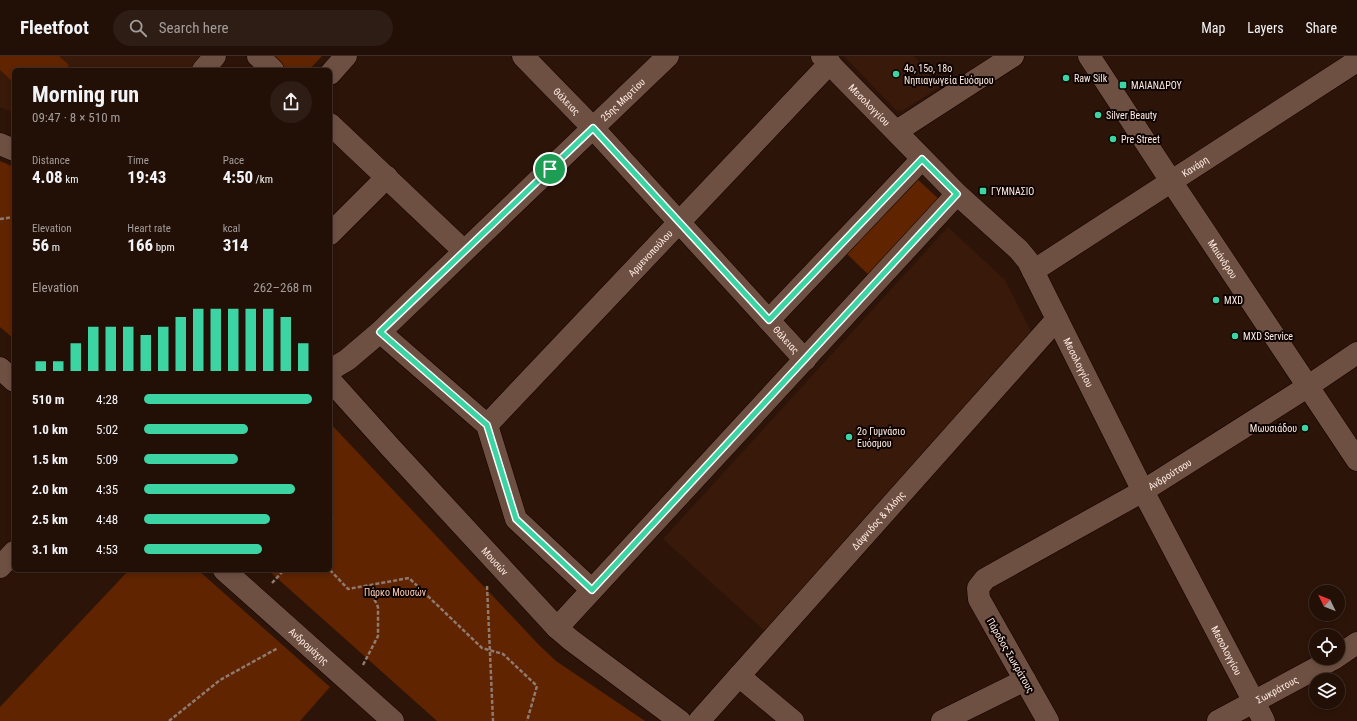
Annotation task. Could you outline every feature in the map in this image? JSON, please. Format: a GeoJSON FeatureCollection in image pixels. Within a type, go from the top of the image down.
{"type":"FeatureCollection","features":[{"type":"Feature","properties":{"kind":"street"},"geometry":{"type":"LineString","coordinates":[[205,68],[215,56]]}},
{"type":"Feature","properties":{"kind":"street"},"geometry":{"type":"LineString","coordinates":[[258,56],[271,68]]}},
{"type":"Feature","properties":{"kind":"street"},"geometry":{"type":"LineString","coordinates":[[332,72],[346,56]]}},
{"type":"Feature","properties":{"kind":"street","name":"Θάλειας"},"geometry":{"type":"LineString","coordinates":[[523,56],[593,128],[805,360]]}},
{"type":"Feature","properties":{"kind":"street","name":"25ης Μαρτίου"},"geometry":{"type":"LineString","coordinates":[[332,369],[347,360],[380,332],[668,56]]}},
{"type":"Feature","properties":{"kind":"street"},"geometry":{"type":"LineString","coordinates":[[897,131],[1013,56]]}},
{"type":"Feature","properties":{"kind":"street","name":"Μαιάνδρου"},"geometry":{"type":"LineString","coordinates":[[1089,56],[1171,182],[1357,460]]}},
{"type":"Feature","properties":{"kind":"street","name":"Μεσολογγίου"},"geometry":{"type":"LineString","coordinates":[[826,60],[957,194],[1019,250],[1028,261],[1143,491],[1259,712]]}},
{"type":"Feature","properties":{"kind":"street","name":"Αρμενοπούλου"},"geometry":{"type":"LineString","coordinates":[[487,425],[679,222],[826,60]]}},
{"type":"Feature","properties":{"kind":"street","name":"Κανάρη"},"geometry":{"type":"LineString","coordinates":[[1033,271],[1357,61]]}},
{"type":"Feature","properties":{"kind":"street"},"geometry":{"type":"LineString","coordinates":[[332,126],[464,251]]}},
{"type":"Feature","properties":{"kind":"street"},"geometry":{"type":"LineString","coordinates":[[0,144],[12,149]]}},
{"type":"Feature","properties":{"kind":"street"},"geometry":{"type":"LineString","coordinates":[[769,320],[922,159]]}},
{"type":"Feature","properties":{"kind":"street"},"geometry":{"type":"LineString","coordinates":[[332,232],[387,177]]}},
{"type":"Feature","properties":{"kind":"street"},"geometry":{"type":"LineString","coordinates":[[557,628],[957,194]]}},
{"type":"Feature","properties":{"kind":"street","name":"Δάφνιδος & Χλόης"},"geometry":{"type":"LineString","coordinates":[[699,721],[1057,319]]}},
{"type":"Feature","properties":{"kind":"street"},"geometry":{"type":"LineString","coordinates":[[380,332],[487,425],[516,519],[592,590]]}},
{"type":"Feature","properties":{"kind":"street","name":"Ανδρούτσου"},"geometry":{"type":"LineString","coordinates":[[978,588],[985,579],[1143,491],[1307,387],[1357,353]]}},
{"type":"Feature","properties":{"kind":"street"},"geometry":{"type":"LineString","coordinates":[[0,368],[12,379]]}},
{"type":"Feature","properties":{"kind":"street","name":"Μουσών"},"geometry":{"type":"LineString","coordinates":[[332,382],[557,628],[680,721]]}},
{"type":"Feature","properties":{"kind":"street"},"geometry":{"type":"LineString","coordinates":[[0,567],[12,554]]}},
{"type":"Feature","properties":{"kind":"street","name":"Ανδρομάχης"},"geometry":{"type":"LineString","coordinates":[[226,572],[394,721]]}},
{"type":"Feature","properties":{"kind":"street","name":"Πάροδος Σωκράτους"},"geometry":{"type":"LineString","coordinates":[[978,588],[979,599],[1048,721]]}},
{"type":"Feature","properties":{"kind":"street"},"geometry":{"type":"LineString","coordinates":[[1345,651],[1357,643]]}},
{"type":"Feature","properties":{"kind":"street","name":"Σωκράτους"},"geometry":{"type":"LineString","coordinates":[[1218,721],[1259,712],[1325,665]]}},
{"type":"Feature","properties":{"kind":"street"},"geometry":{"type":"LineString","coordinates":[[739,676],[793,721]]}},
{"type":"Feature","properties":{"kind":"street"},"geometry":{"type":"LineString","coordinates":[[942,721],[1025,680]]}},
{"type":"Feature","properties":{"kind":"path"},"geometry":{"type":"LineString","coordinates":[[0,219],[12,217]]}},
{"type":"Feature","properties":{"kind":"path"},"geometry":{"type":"LineString","coordinates":[[486,552],[493,721]]}},
{"type":"Feature","properties":{"kind":"path"},"geometry":{"type":"LineString","coordinates":[[332,572],[348,589],[409,578],[482,648],[503,654],[537,686],[527,721]]}},
{"type":"Feature","properties":{"kind":"path"},"geometry":{"type":"LineString","coordinates":[[352,684],[378,636],[378,607],[368,586]]}},
{"type":"Feature","properties":{"kind":"path"},"geometry":{"type":"LineString","coordinates":[[169,721],[220,680],[299,637]]}},
{"type":"Feature","properties":{"kind":"shaded area"},"geometry":{"type":"Polygon","coordinates":[[[0,56],[204,56],[195,68],[12,68],[12,112],[0,107],[0,56]]]}},
{"type":"Feature","properties":{"kind":"shaded area","name":"4ο, 15ο, 18ο Νηπιαγωγεία Ευόσμου"},"geometry":{"type":"Polygon","coordinates":[[[844,56],[914,56],[940,87],[902,111],[896,110],[844,56]]]}},
{"type":"Feature","properties":{"kind":"shaded area","name":"2ο Γυμνάσιο Ευόσμου"},"geometry":{"type":"Polygon","coordinates":[[[948,227],[1005,280],[1033,335],[766,632],[663,539],[948,227]]]}},
{"type":"Feature","properties":{"kind":"green space"},"geometry":{"type":"Polygon","coordinates":[[[0,56],[59,56],[69,65],[67,68],[12,68],[12,81],[0,70],[0,56]]]}},
{"type":"Feature","properties":{"kind":"green space"},"geometry":{"type":"Polygon","coordinates":[[[273,56],[322,56],[311,68],[285,68],[273,56]]]}},
{"type":"Feature","properties":{"kind":"green space"},"geometry":{"type":"Polygon","coordinates":[[[0,161],[12,166],[12,337],[0,327],[0,161]]]}},
{"type":"Feature","properties":{"kind":"green space"},"geometry":{"type":"Polygon","coordinates":[[[916,178],[942,202],[872,278],[846,253],[916,178]]]}},
{"type":"Feature","properties":{"kind":"green space","name":"Πάρκο Μουσών"},"geometry":{"type":"Polygon","coordinates":[[[332,425],[539,645],[556,661],[645,721],[437,721],[270,572],[332,572],[332,425]]]}},
{"type":"Feature","properties":{"kind":"green space"},"geometry":{"type":"Polygon","coordinates":[[[127,572],[200,572],[330,687],[300,721],[0,721],[0,707],[127,572]]]}},
{"type":"Feature","properties":{"kind":"place","name":"4ο, 15ο, 18ο Νηπιαγωγεία Ευόσμου"},"geometry":{"type":"Point","coordinates":[896,74]}},
{"type":"Feature","properties":{"kind":"place","name":"Raw Silk"},"geometry":{"type":"Point","coordinates":[1066,78]}},
{"type":"Feature","properties":{"kind":"place","name":"ΜΑΙΑΝΔΡΟΥ"},"geometry":{"type":"Point","coordinates":[1123,85]}},
{"type":"Feature","properties":{"kind":"place","name":"Silver Beauty"},"geometry":{"type":"Point","coordinates":[1098,115]}},
{"type":"Feature","properties":{"kind":"place","name":"Pre Street"},"geometry":{"type":"Point","coordinates":[1113,139]}},
{"type":"Feature","properties":{"kind":"place","name":"ΓΥΜΝΑΣΙΟ"},"geometry":{"type":"Point","coordinates":[983,191]}},
{"type":"Feature","properties":{"kind":"place","name":"MXD"},"geometry":{"type":"Point","coordinates":[1216,300]}},
{"type":"Feature","properties":{"kind":"place","name":"MXD Service"},"geometry":{"type":"Point","coordinates":[1235,336]}},
{"type":"Feature","properties":{"kind":"place","name":"Μωυσιάδου"},"geometry":{"type":"Point","coordinates":[1305,428]}},
{"type":"Feature","properties":{"kind":"place","name":"2ο Γυμνάσιο Ευόσμου"},"geometry":{"type":"Point","coordinates":[849,437]}},
{"type":"Feature","properties":{"kind":"route"},"geometry":{"type":"LineString","coordinates":[[593,128],[769,320],[922,159],[957,194],[592,590],[516,519],[487,425],[380,332],[550,169],[593,128]]}}]}
